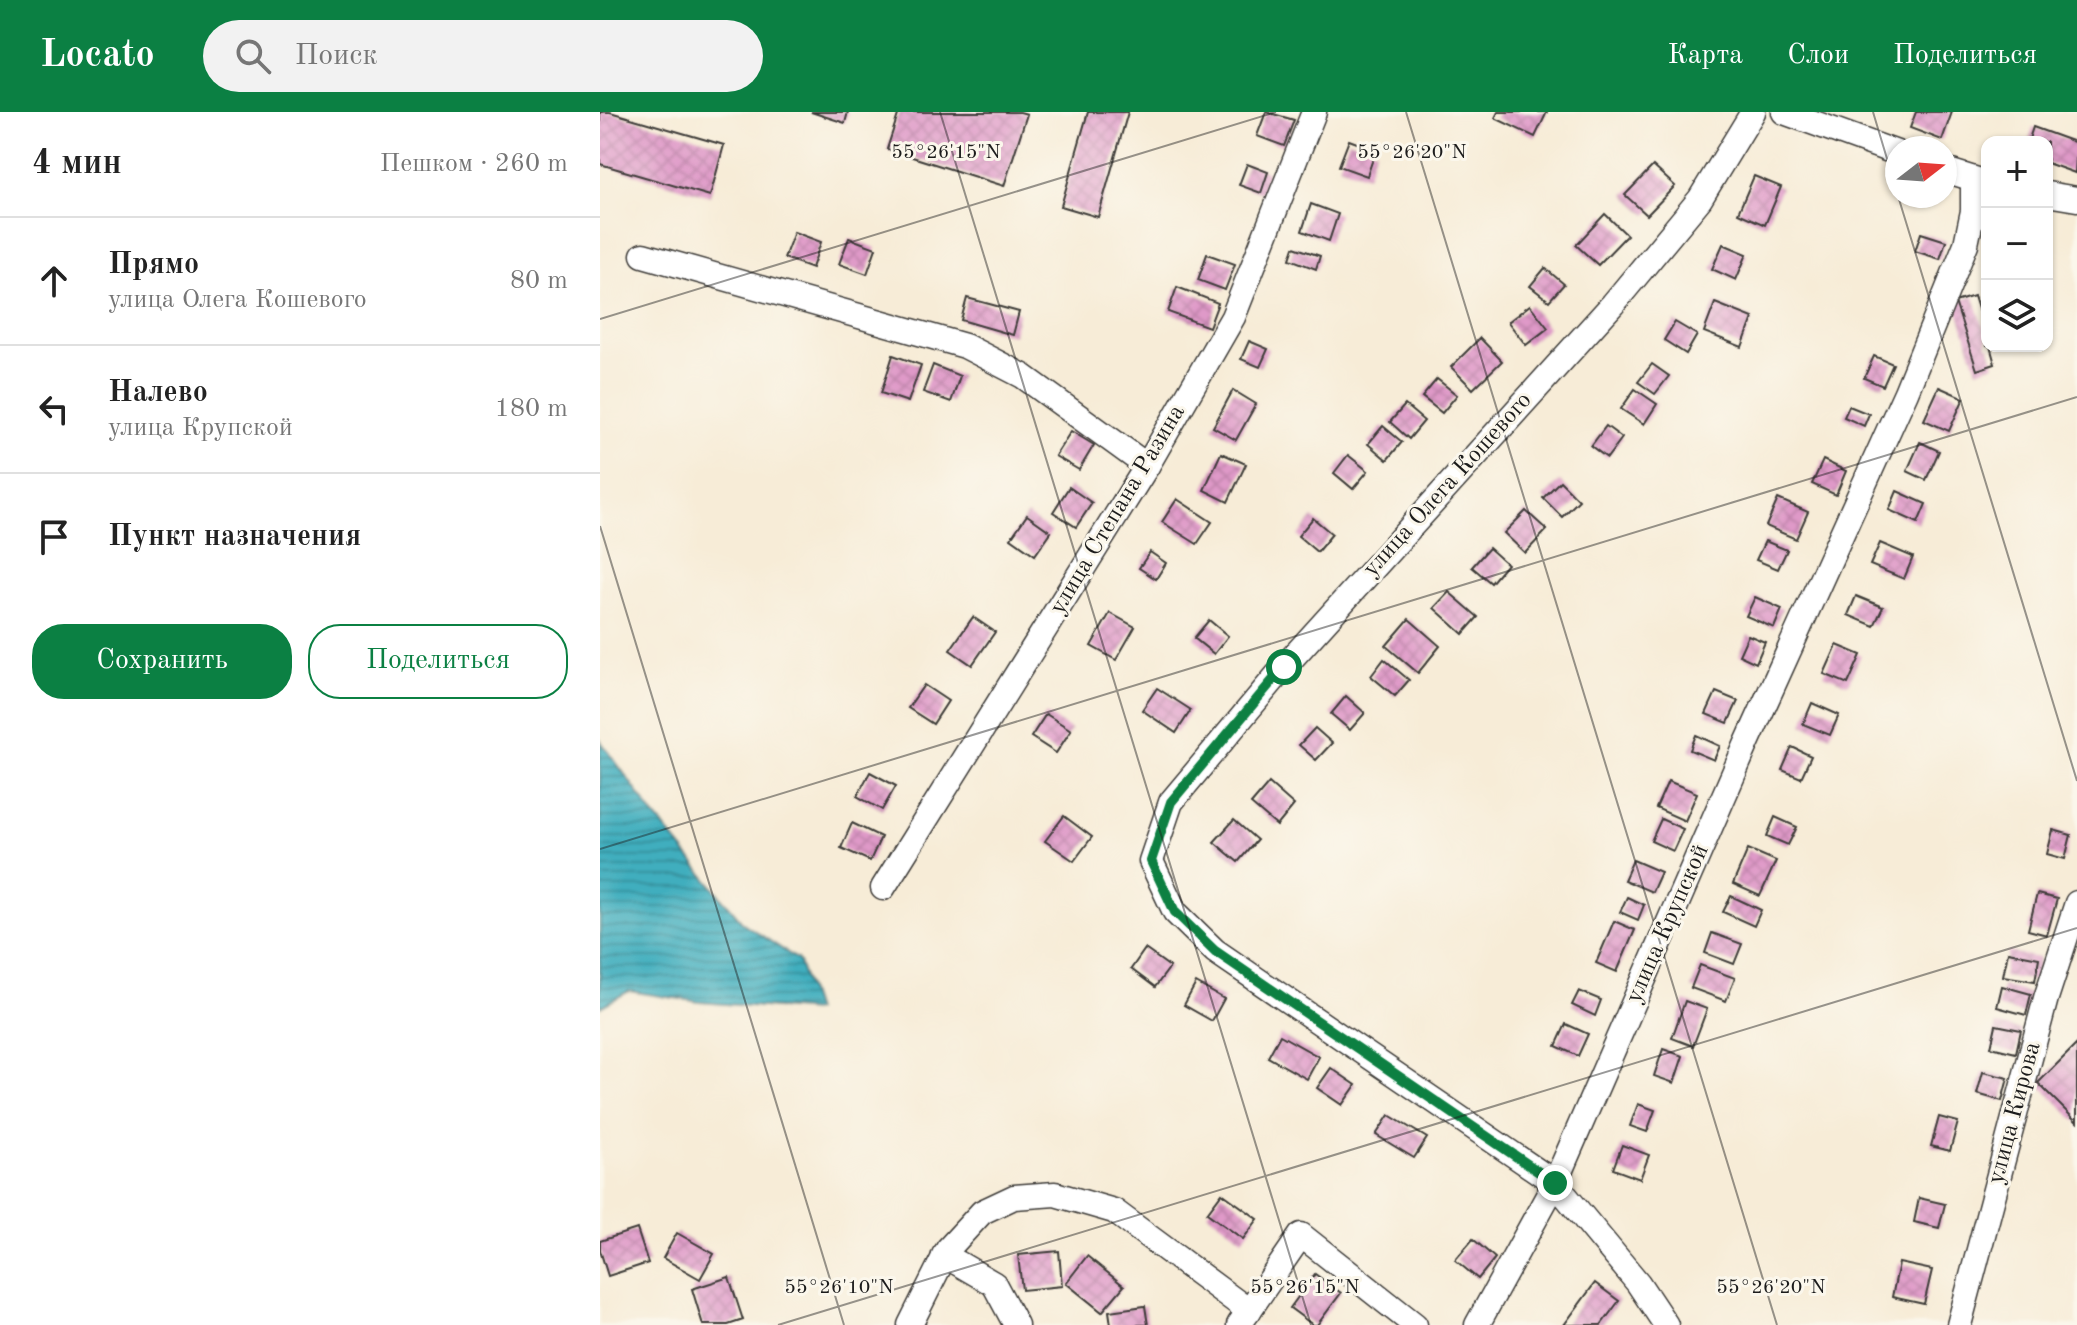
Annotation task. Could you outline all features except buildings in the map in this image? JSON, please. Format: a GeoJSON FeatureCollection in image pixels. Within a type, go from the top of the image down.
{"type":"FeatureCollection","features":[{"type":"Feature","properties":{"kind":"street","name":"улица Степана Разина"},"geometry":{"type":"LineString","coordinates":[[883,888],[1147,466],[1233,317],[1314,112]]}},
{"type":"Feature","properties":{"kind":"street","name":"улица Олега Кошевого"},"geometry":{"type":"LineString","coordinates":[[1555,1183],[1215,951],[1175,912],[1151,861],[1171,802],[1284,667],[1613,304],[1700,199],[1753,112]]}},
{"type":"Feature","properties":{"kind":"street"},"geometry":{"type":"LineString","coordinates":[[1784,112],[1885,149]]}},
{"type":"Feature","properties":{"kind":"street"},"geometry":{"type":"LineString","coordinates":[[1957,174],[1980,181]]}},
{"type":"Feature","properties":{"kind":"street","name":"улица Крупской"},"geometry":{"type":"LineString","coordinates":[[1477,1325],[1555,1183],[1753,729],[1906,392],[1966,244],[1980,181]]}},
{"type":"Feature","properties":{"kind":"street"},"geometry":{"type":"LineString","coordinates":[[2053,195],[2077,199]]}},
{"type":"Feature","properties":{"kind":"street"},"geometry":{"type":"LineString","coordinates":[[643,255],[965,346],[1023,376],[1147,466]]}},
{"type":"Feature","properties":{"kind":"street","name":"улица Кирова"},"geometry":{"type":"LineString","coordinates":[[1959,1325],[2046,998],[2077,903]]}},
{"type":"Feature","properties":{"kind":"street"},"geometry":{"type":"LineString","coordinates":[[1555,1183],[1638,1283],[1666,1325]]}},
{"type":"Feature","properties":{"kind":"street"},"geometry":{"type":"LineString","coordinates":[[910,1325],[944,1255],[982,1212],[1014,1197],[1055,1194],[1114,1211],[1244,1318],[1301,1235],[1415,1325]]}},
{"type":"Feature","properties":{"kind":"street"},"geometry":{"type":"LineString","coordinates":[[944,1255],[994,1284],[1016,1325]]}},
{"type":"Feature","properties":{"kind":"water"},"geometry":{"type":"Polygon","coordinates":[[[600,740],[654,815],[743,923],[798,960],[815,1011],[700,1002],[629,991],[600,1007],[600,740]]]}},
{"type":"Feature","properties":{"kind":"route"},"geometry":{"type":"LineString","coordinates":[[1284,667],[1171,802],[1151,861],[1175,912],[1215,951],[1555,1183]]}}]}
